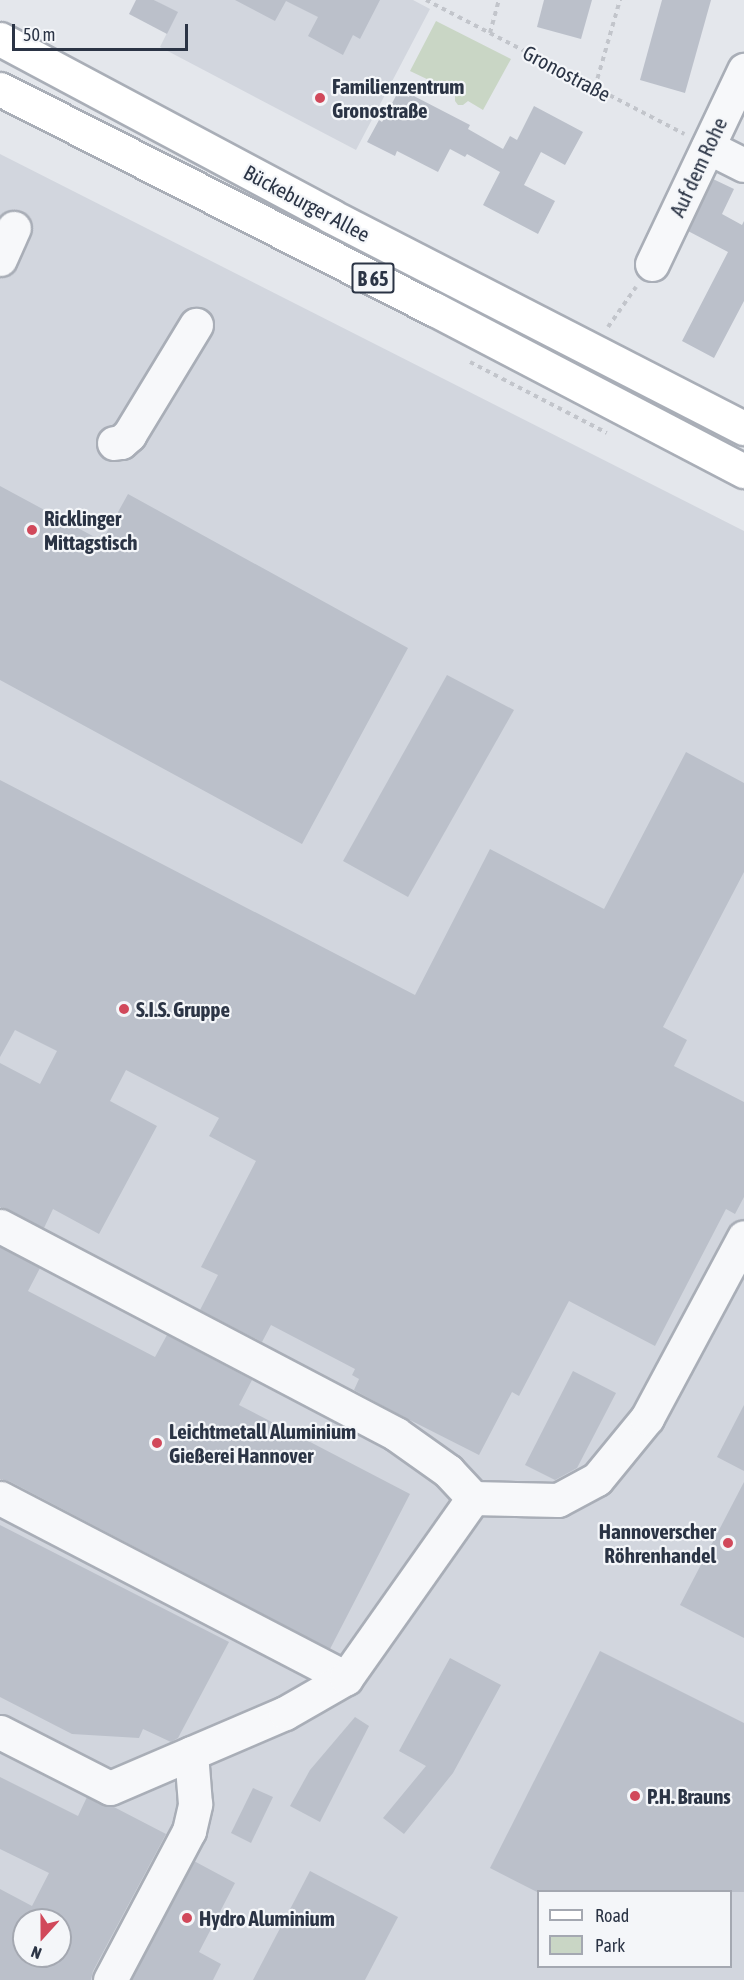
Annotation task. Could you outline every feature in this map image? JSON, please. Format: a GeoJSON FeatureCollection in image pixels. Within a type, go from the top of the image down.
{"type":"FeatureCollection","features":[{"type":"Feature","properties":{"kind":"main road","name":"Bückeburger Allee"},"geometry":{"type":"LineString","coordinates":[[0,39],[321,210],[744,428]]}},
{"type":"Feature","properties":{"kind":"main road","name":"Bückeburger Allee"},"geometry":{"type":"LineString","coordinates":[[0,89],[403,293],[744,471]]}},
{"type":"Feature","properties":{"kind":"street","name":"Auf dem Rohe"},"geometry":{"type":"LineString","coordinates":[[652,264],[744,70]]}},
{"type":"Feature","properties":{"kind":"street"},"geometry":{"type":"LineString","coordinates":[[708,147],[744,165]]}},
{"type":"Feature","properties":{"kind":"street"},"geometry":{"type":"LineString","coordinates":[[0,259],[14,228]]}},
{"type":"Feature","properties":{"kind":"street"},"geometry":{"type":"LineString","coordinates":[[114,442],[121,442],[129,435],[196,325]]}},
{"type":"Feature","properties":{"kind":"street"},"geometry":{"type":"LineString","coordinates":[[0,1226],[396,1434],[448,1471],[473,1498],[558,1500],[597,1479],[647,1418],[741,1249]]}},
{"type":"Feature","properties":{"kind":"street"},"geometry":{"type":"LineString","coordinates":[[0,1498],[346,1678]]}},
{"type":"Feature","properties":{"kind":"street"},"geometry":{"type":"LineString","coordinates":[[0,1732],[110,1788],[285,1713],[346,1678],[473,1498]]}},
{"type":"Feature","properties":{"kind":"street"},"geometry":{"type":"LineString","coordinates":[[110,1980],[189,1831],[195,1804],[191,1753]]}},
{"type":"Feature","properties":{"kind":"path","name":"Gronostraße"},"geometry":{"type":"LineString","coordinates":[[426,0],[708,147]]}},
{"type":"Feature","properties":{"kind":"path"},"geometry":{"type":"LineString","coordinates":[[490,33],[499,0]]}},
{"type":"Feature","properties":{"kind":"path"},"geometry":{"type":"LineString","coordinates":[[595,87],[620,0]]}},
{"type":"Feature","properties":{"kind":"path"},"geometry":{"type":"LineString","coordinates":[[603,334],[652,264]]}},
{"type":"Feature","properties":{"kind":"shaded area","name":"Familienzentrum Gronostraße"},"geometry":{"type":"Polygon","coordinates":[[[154,0],[413,0],[430,9],[356,150],[160,47],[177,13],[154,0]]]}},
{"type":"Feature","properties":{"kind":"shaded area"},"geometry":{"type":"Polygon","coordinates":[[[0,154],[744,531],[744,1980],[0,1980],[0,154]]]}},
{"type":"Feature","properties":{"kind":"green space"},"geometry":{"type":"Polygon","coordinates":[[[436,21],[511,59],[483,110],[468,101],[463,105],[458,105],[455,95],[442,88],[438,92],[432,91],[431,81],[410,71],[436,21]]]}},
{"type":"Feature","properties":{"kind":"building"},"geometry":{"type":"Polygon","coordinates":[[[136,0],[154,0],[178,12],[167,34],[129,14],[136,0]]]}},
{"type":"Feature","properties":{"kind":"building"},"geometry":{"type":"Polygon","coordinates":[[[235,0],[380,0],[360,39],[353,35],[343,55],[308,36],[318,17],[286,1],[275,21],[235,0]]]}},
{"type":"Feature","properties":{"kind":"building"},"geometry":{"type":"Polygon","coordinates":[[[544,0],[592,0],[581,39],[537,27],[544,0]]]}},
{"type":"Feature","properties":{"kind":"building"},"geometry":{"type":"Polygon","coordinates":[[[662,0],[711,0],[685,93],[640,80],[662,0]]]}},
{"type":"Feature","properties":{"kind":"building"},"geometry":{"type":"Polygon","coordinates":[[[398,92],[409,97],[410,94],[470,125],[468,129],[503,149],[510,136],[517,140],[534,106],[583,132],[565,165],[541,152],[524,185],[555,201],[538,234],[483,205],[500,172],[467,154],[465,157],[450,149],[438,172],[397,151],[395,156],[367,142],[379,120],[382,122],[398,92]]]}},
{"type":"Feature","properties":{"kind":"building"},"geometry":{"type":"Polygon","coordinates":[[[713,179],[734,189],[722,214],[742,225],[744,221],[744,301],[714,358],[682,341],[728,252],[688,231],[713,179]]]}},
{"type":"Feature","properties":{"kind":"building"},"geometry":{"type":"Polygon","coordinates":[[[0,486],[102,541],[128,494],[408,648],[302,844],[0,680],[0,486]]]}},
{"type":"Feature","properties":{"kind":"building"},"geometry":{"type":"Polygon","coordinates":[[[447,675],[514,710],[408,897],[343,861],[447,675]]]}},
{"type":"Feature","properties":{"kind":"building"},"geometry":{"type":"Polygon","coordinates":[[[686,752],[744,783],[744,872],[663,1027],[687,1040],[674,1066],[744,1102],[744,1197],[735,1214],[726,1209],[655,1346],[569,1301],[519,1396],[512,1392],[479,1455],[396,1413],[354,1390],[359,1379],[352,1375],[355,1369],[271,1325],[262,1342],[200,1310],[218,1275],[201,1267],[256,1161],[209,1136],[219,1118],[126,1070],[110,1101],[157,1126],[99,1234],[53,1209],[44,1228],[0,1207],[0,1063],[40,1084],[57,1051],[15,1030],[0,1057],[0,780],[415,995],[490,849],[604,909],[686,752]]]}},
{"type":"Feature","properties":{"kind":"building","name":"Leichtmetall Aluminium Gießerei Hannover"},"geometry":{"type":"Polygon","coordinates":[[[0,1247],[40,1268],[28,1291],[155,1357],[167,1335],[252,1380],[239,1405],[410,1494],[330,1649],[9,1481],[0,1479],[0,1247]]]}},
{"type":"Feature","properties":{"kind":"building"},"geometry":{"type":"Polygon","coordinates":[[[573,1371],[616,1393],[577,1468],[555,1480],[525,1465],[573,1371]]]}},
{"type":"Feature","properties":{"kind":"building","name":"Hannoverscher Röhrenhandel"},"geometry":{"type":"Polygon","coordinates":[[[744,1405],[744,1471],[717,1457],[744,1405]]]}},
{"type":"Feature","properties":{"kind":"building","name":"Hannoverscher Röhrenhandel"},"geometry":{"type":"Polygon","coordinates":[[[744,1482],[744,1638],[680,1605],[744,1482]]]}},
{"type":"Feature","properties":{"kind":"building"},"geometry":{"type":"Polygon","coordinates":[[[0,1525],[229,1642],[178,1738],[171,1742],[143,1729],[139,1738],[72,1734],[0,1697],[0,1525]]]}},
{"type":"Feature","properties":{"kind":"building","name":"P.H. Brauns"},"geometry":{"type":"Polygon","coordinates":[[[600,1651],[744,1723],[744,1892],[732,1892],[732,1890],[537,1890],[537,1892],[490,1868],[600,1651]]]}},
{"type":"Feature","properties":{"kind":"building"},"geometry":{"type":"Polygon","coordinates":[[[450,1658],[501,1685],[453,1773],[404,1834],[383,1818],[426,1766],[399,1751],[450,1658]]]}},
{"type":"Feature","properties":{"kind":"building"},"geometry":{"type":"Polygon","coordinates":[[[355,1717],[369,1726],[320,1822],[290,1806],[310,1770],[355,1717]]]}},
{"type":"Feature","properties":{"kind":"building"},"geometry":{"type":"Polygon","coordinates":[[[0,1777],[78,1816],[87,1797],[102,1805],[112,1806],[166,1834],[93,1971],[91,1980],[0,1980],[0,1889],[32,1906],[49,1873],[0,1849],[0,1777]]]}},
{"type":"Feature","properties":{"kind":"building"},"geometry":{"type":"Polygon","coordinates":[[[253,1788],[273,1797],[251,1843],[231,1833],[253,1788]]]}},
{"type":"Feature","properties":{"kind":"building","name":"Hydro Aluminium"},"geometry":{"type":"Polygon","coordinates":[[[194,1861],[235,1883],[199,1952],[221,1964],[213,1980],[131,1980],[194,1861]]]}},
{"type":"Feature","properties":{"kind":"building"},"geometry":{"type":"Polygon","coordinates":[[[310,1871],[398,1917],[365,1980],[253,1980],[310,1871]]]}},
{"type":"Feature","properties":{"kind":"place","name":"Familienzentrum Gronostraße"},"geometry":{"type":"Point","coordinates":[320,98]}},
{"type":"Feature","properties":{"kind":"place","name":"Ricklinger Mittagstisch"},"geometry":{"type":"Point","coordinates":[32,530]}},
{"type":"Feature","properties":{"kind":"place","name":"S.I.S. Gruppe"},"geometry":{"type":"Point","coordinates":[124,1009]}},
{"type":"Feature","properties":{"kind":"place","name":"Leichtmetall Aluminium Gießerei Hannover"},"geometry":{"type":"Point","coordinates":[157,1443]}},
{"type":"Feature","properties":{"kind":"place","name":"Hannoverscher Röhrenhandel"},"geometry":{"type":"Point","coordinates":[728,1543]}},
{"type":"Feature","properties":{"kind":"place","name":"P.H. Brauns"},"geometry":{"type":"Point","coordinates":[635,1796]}},
{"type":"Feature","properties":{"kind":"place","name":"Hydro Aluminium"},"geometry":{"type":"Point","coordinates":[187,1918]}}]}
